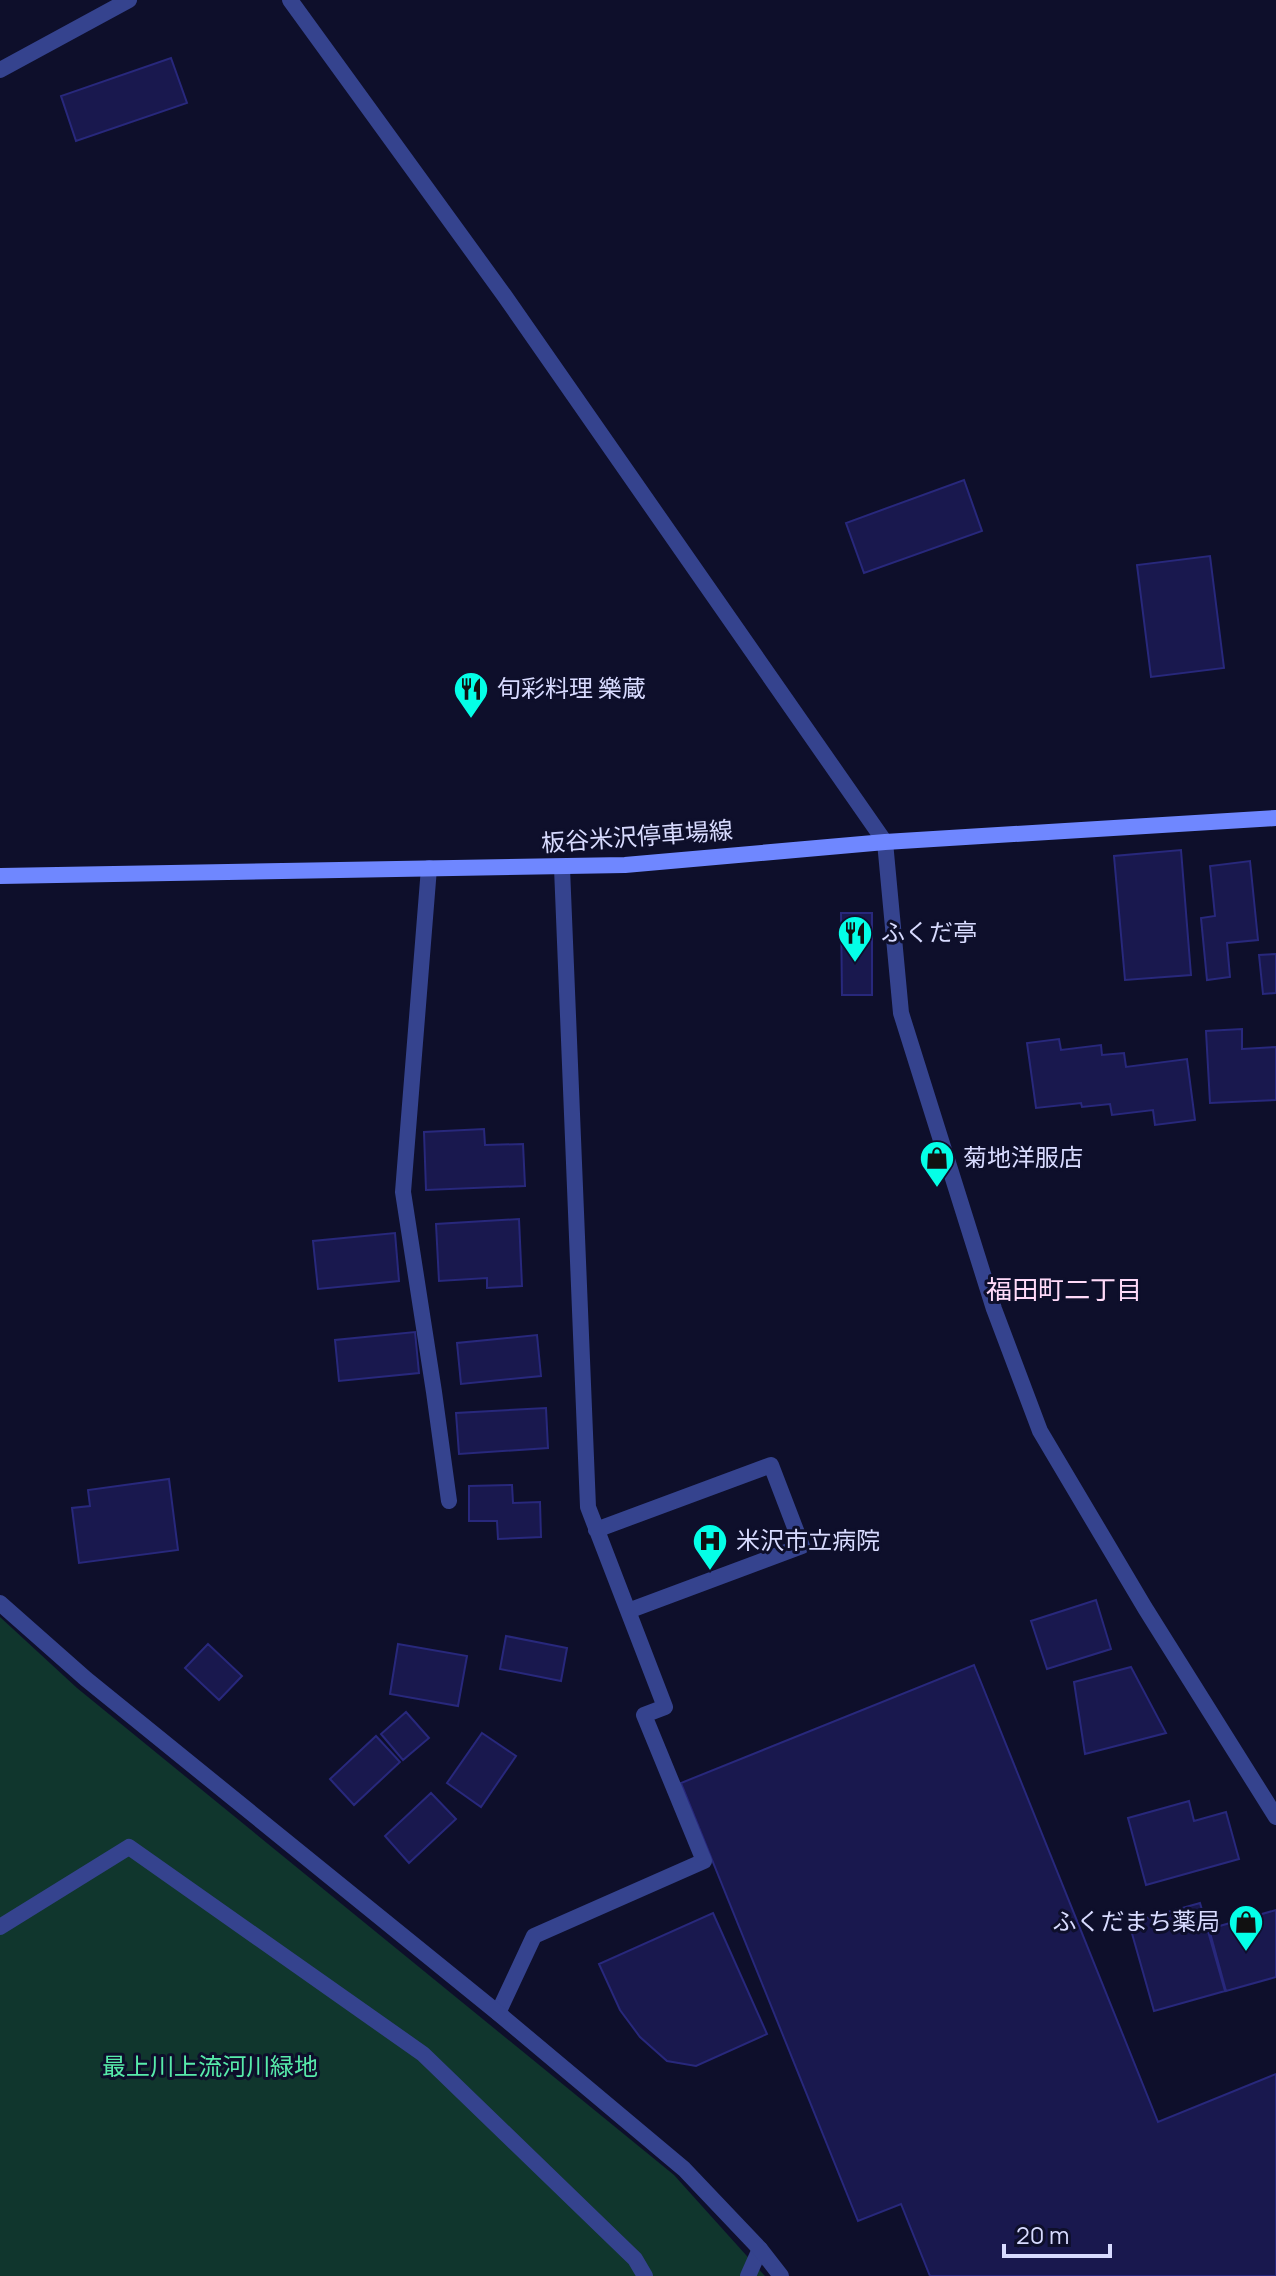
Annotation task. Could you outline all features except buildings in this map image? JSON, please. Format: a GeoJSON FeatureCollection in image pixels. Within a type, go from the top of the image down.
{"type":"FeatureCollection","features":[{"type":"Feature","properties":{"kind":"main road","name":"板谷米沢停車場線"},"geometry":{"type":"LineString","coordinates":[[0,876],[562,868],[885,842],[1276,818]]}},
{"type":"Feature","properties":{"kind":"street"},"geometry":{"type":"LineString","coordinates":[[0,70],[129,0]]}},
{"type":"Feature","properties":{"kind":"street"},"geometry":{"type":"LineString","coordinates":[[290,0],[504,295],[885,842],[901,1013],[994,1309],[1040,1431],[1145,1608],[1276,1817]]}},
{"type":"Feature","properties":{"kind":"street"},"geometry":{"type":"LineString","coordinates":[[429,868],[403,1192],[449,1501]]}},
{"type":"Feature","properties":{"kind":"street"},"geometry":{"type":"LineString","coordinates":[[498,2013],[534,1936],[704,1861],[644,1715],[665,1707],[588,1507],[562,868]]}},
{"type":"Feature","properties":{"kind":"street"},"geometry":{"type":"LineString","coordinates":[[596,1530],[771,1465],[802,1546],[628,1611]]}},
{"type":"Feature","properties":{"kind":"street"},"geometry":{"type":"LineString","coordinates":[[0,1603],[86,1679],[498,2013],[684,2169],[760,2249],[781,2276]]}},
{"type":"Feature","properties":{"kind":"street"},"geometry":{"type":"LineString","coordinates":[[0,1927],[129,1847],[423,2054],[635,2259],[645,2276]]}},
{"type":"Feature","properties":{"kind":"street"},"geometry":{"type":"LineString","coordinates":[[748,2276],[760,2249]]}},
{"type":"Feature","properties":{"kind":"green space","name":"最上川上流河川緑地"},"geometry":{"type":"Polygon","coordinates":[[[0,1617],[77,1688],[674,2175],[765,2276],[0,2276],[0,1617]]]}},
{"type":"Feature","properties":{"kind":"place","name":"旬彩料理 樂蔵"},"geometry":{"type":"Point","coordinates":[471,720]}},
{"type":"Feature","properties":{"kind":"place","name":"ふくだ亭"},"geometry":{"type":"Point","coordinates":[855,964]}},
{"type":"Feature","properties":{"kind":"place","name":"菊地洋服店"},"geometry":{"type":"Point","coordinates":[937,1189]}},
{"type":"Feature","properties":{"kind":"place","name":"米沢市立病院"},"geometry":{"type":"Point","coordinates":[710,1572]}},
{"type":"Feature","properties":{"kind":"place","name":"ふくだまち薬局"},"geometry":{"type":"Point","coordinates":[1246,1953]}},
{"type":"Feature","properties":{"kind":"district","name":"福田町二丁目"},"geometry":{"type":"Point","coordinates":[1064,1290]}}]}
